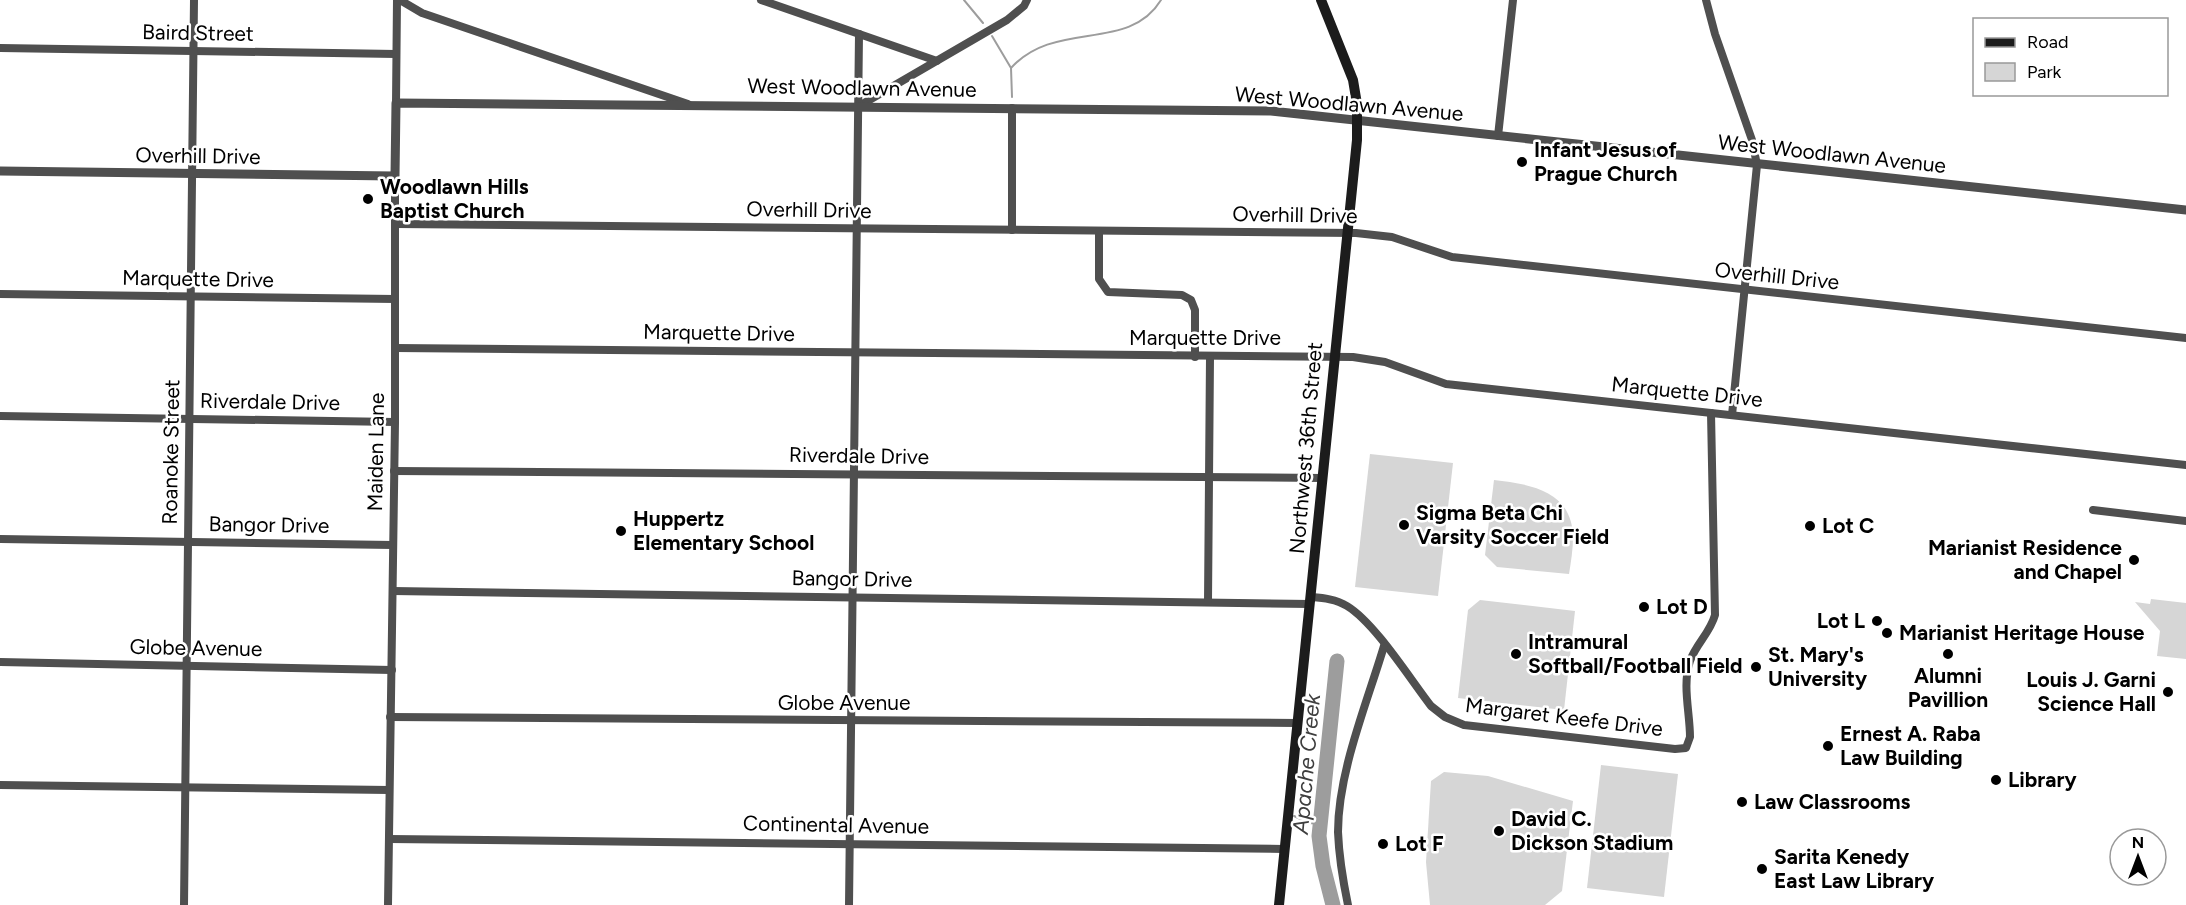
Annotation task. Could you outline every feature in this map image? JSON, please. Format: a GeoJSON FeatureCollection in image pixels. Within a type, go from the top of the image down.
{"type":"FeatureCollection","features":[{"type":"Feature","properties":{"kind":"main road","name":"Northwest 36th Street"},"geometry":{"type":"LineString","coordinates":[[1279,905],[1357,120],[1356,93],[1351,70],[1321,0]]}},
{"type":"Feature","properties":{"kind":"street","name":"Roanoke Street"},"geometry":{"type":"LineString","coordinates":[[184,905],[194,0]]}},
{"type":"Feature","properties":{"kind":"street","name":"Maiden Lane"},"geometry":{"type":"LineString","coordinates":[[388,905],[398,0]]}},
{"type":"Feature","properties":{"kind":"street"},"geometry":{"type":"LineString","coordinates":[[398,0],[422,13],[690,105]]}},
{"type":"Feature","properties":{"kind":"street"},"geometry":{"type":"LineString","coordinates":[[761,0],[937,61]]}},
{"type":"Feature","properties":{"kind":"street"},"geometry":{"type":"LineString","coordinates":[[859,106],[1007,20],[1027,0]]}},
{"type":"Feature","properties":{"kind":"street"},"geometry":{"type":"LineString","coordinates":[[1498,135],[1513,0]]}},
{"type":"Feature","properties":{"kind":"street"},"geometry":{"type":"LineString","coordinates":[[1706,0],[1715,34],[1752,140],[1757,165],[1732,415]]}},
{"type":"Feature","properties":{"kind":"street"},"geometry":{"type":"LineString","coordinates":[[849,905],[859,34]]}},
{"type":"Feature","properties":{"kind":"street","name":"Baird Street"},"geometry":{"type":"LineString","coordinates":[[0,48],[396,54]]}},
{"type":"Feature","properties":{"kind":"street","name":"West Woodlawn Avenue"},"geometry":{"type":"LineString","coordinates":[[396,103],[1271,111],[2186,210]]}},
{"type":"Feature","properties":{"kind":"street"},"geometry":{"type":"LineString","coordinates":[[1012,108],[1012,230]]}},
{"type":"Feature","properties":{"kind":"street","name":"Overhill Drive"},"geometry":{"type":"LineString","coordinates":[[0,171],[395,176]]}},
{"type":"Feature","properties":{"kind":"street","name":"Overhill Drive"},"geometry":{"type":"LineString","coordinates":[[396,224],[1347,233],[1392,237],[1452,257],[2186,338]]}},
{"type":"Feature","properties":{"kind":"street"},"geometry":{"type":"LineString","coordinates":[[1099,232],[1099,279],[1108,292],[1182,295],[1191,300],[1195,310],[1195,357]]}},
{"type":"Feature","properties":{"kind":"street","name":"Marquette Drive"},"geometry":{"type":"LineString","coordinates":[[0,294],[395,299]]}},
{"type":"Feature","properties":{"kind":"street","name":"Marquette Drive"},"geometry":{"type":"LineString","coordinates":[[395,348],[1195,357],[1334,356],[1385,362],[1420,377],[1446,384],[2186,465]]}},
{"type":"Feature","properties":{"kind":"street"},"geometry":{"type":"LineString","coordinates":[[1208,602],[1210,357]]}},
{"type":"Feature","properties":{"kind":"street","name":"Margaret Keefe Drive"},"geometry":{"type":"LineString","coordinates":[[1310,601],[1330,599],[1347,606],[1362,618],[1431,706],[1445,717],[1464,725],[1676,749],[1686,748],[1690,737],[1688,670],[1695,649],[1711,628],[1715,615],[1711,413]]}},
{"type":"Feature","properties":{"kind":"street","name":"Riverdale Drive"},"geometry":{"type":"LineString","coordinates":[[0,416],[395,422]]}},
{"type":"Feature","properties":{"kind":"street","name":"Riverdale Drive"},"geometry":{"type":"LineString","coordinates":[[394,471],[1210,479],[1323,478]]}},
{"type":"Feature","properties":{"kind":"street"},"geometry":{"type":"LineString","coordinates":[[2092,510],[2186,521]]}},
{"type":"Feature","properties":{"kind":"street","name":"Bangor Drive"},"geometry":{"type":"LineString","coordinates":[[0,539],[393,544]]}},
{"type":"Feature","properties":{"kind":"street","name":"Bangor Drive"},"geometry":{"type":"LineString","coordinates":[[393,591],[1208,602],[1310,601]]}},
{"type":"Feature","properties":{"kind":"street"},"geometry":{"type":"LineString","coordinates":[[1348,905],[1338,831],[1344,781],[1384,646]]}},
{"type":"Feature","properties":{"kind":"street","name":"Globe Avenue"},"geometry":{"type":"LineString","coordinates":[[0,662],[392,670]]}},
{"type":"Feature","properties":{"kind":"street","name":"Globe Avenue"},"geometry":{"type":"LineString","coordinates":[[390,717],[851,722],[1297,723]]}},
{"type":"Feature","properties":{"kind":"street"},"geometry":{"type":"LineString","coordinates":[[0,785],[389,790]]}},
{"type":"Feature","properties":{"kind":"street","name":"Continental Avenue"},"geometry":{"type":"LineString","coordinates":[[389,839],[1284,849]]}},
{"type":"Feature","properties":{"kind":"green space","name":"Sigma Beta Chi Varsity Soccer Field"},"geometry":{"type":"Polygon","coordinates":[[[1370,454],[1453,463],[1438,596],[1355,587],[1370,454]]]}},
{"type":"Feature","properties":{"kind":"green space"},"geometry":{"type":"Polygon","coordinates":[[[1494,480],[1534,487],[1557,499],[1565,509],[1571,521],[1573,537],[1569,574],[1497,567],[1485,555],[1494,480]]]}},
{"type":"Feature","properties":{"kind":"green space"},"geometry":{"type":"Polygon","coordinates":[[[2151,599],[2186,603],[2186,659],[2157,656],[2160,631],[2135,602],[2150,604],[2151,599]]]}},
{"type":"Feature","properties":{"kind":"green space","name":"Intramural Softball/Football Field"},"geometry":{"type":"Polygon","coordinates":[[[1480,600],[1575,611],[1564,710],[1458,698],[1468,610],[1480,600]]]}},
{"type":"Feature","properties":{"kind":"green space"},"geometry":{"type":"Polygon","coordinates":[[[1601,765],[1678,774],[1664,897],[1587,888],[1601,765]]]}},
{"type":"Feature","properties":{"kind":"green space","name":"David C. Dickson Stadium"},"geometry":{"type":"Polygon","coordinates":[[[1444,772],[1488,776],[1573,801],[1562,891],[1545,905],[1430,905],[1426,862],[1431,781],[1444,772]]]}},
{"type":"Feature","properties":{"kind":"waterway","name":"Apache Creek"},"geometry":{"type":"LineString","coordinates":[[964,0],[983,23]]}},
{"type":"Feature","properties":{"kind":"waterway"},"geometry":{"type":"LineString","coordinates":[[1011,68],[1029,53],[1048,44],[1130,26],[1147,16],[1161,0]]}},
{"type":"Feature","properties":{"kind":"waterway","name":"Apache Creek"},"geometry":{"type":"LineString","coordinates":[[992,36],[1011,68],[1012,97]]}},
{"type":"Feature","properties":{"kind":"waterway","name":"Apache Creek"},"geometry":{"type":"LineString","coordinates":[[1333,905],[1323,866],[1319,836],[1337,661]]}},
{"type":"Feature","properties":{"kind":"waterway"},"geometry":{"type":"LineString","coordinates":[[1294,816],[1309,823],[1321,824]]}},
{"type":"Feature","properties":{"kind":"place","name":"Infant Jesus of Prague Church"},"geometry":{"type":"Point","coordinates":[1522,162]}},
{"type":"Feature","properties":{"kind":"place","name":"Woodlawn Hills Baptist Church"},"geometry":{"type":"Point","coordinates":[368,199]}},
{"type":"Feature","properties":{"kind":"place","name":"Sigma Beta Chi Varsity Soccer Field"},"geometry":{"type":"Point","coordinates":[1404,525]}},
{"type":"Feature","properties":{"kind":"place","name":"Lot C"},"geometry":{"type":"Point","coordinates":[1810,526]}},
{"type":"Feature","properties":{"kind":"place","name":"Huppertz Elementary School"},"geometry":{"type":"Point","coordinates":[621,531]}},
{"type":"Feature","properties":{"kind":"place","name":"Marianist Residence and Chapel"},"geometry":{"type":"Point","coordinates":[2134,560]}},
{"type":"Feature","properties":{"kind":"place","name":"Lot D"},"geometry":{"type":"Point","coordinates":[1644,607]}},
{"type":"Feature","properties":{"kind":"place","name":"Lot L"},"geometry":{"type":"Point","coordinates":[1877,621]}},
{"type":"Feature","properties":{"kind":"place","name":"Marianist Heritage House"},"geometry":{"type":"Point","coordinates":[1887,633]}},
{"type":"Feature","properties":{"kind":"place","name":"Intramural Softball/Football Field"},"geometry":{"type":"Point","coordinates":[1516,654]}},
{"type":"Feature","properties":{"kind":"place","name":"Alumni Pavillion"},"geometry":{"type":"Point","coordinates":[1948,654]}},
{"type":"Feature","properties":{"kind":"place","name":"St. Mary's University"},"geometry":{"type":"Point","coordinates":[1756,667]}},
{"type":"Feature","properties":{"kind":"place","name":"Louis J. Garni Science Hall"},"geometry":{"type":"Point","coordinates":[2168,692]}},
{"type":"Feature","properties":{"kind":"place","name":"Ernest A. Raba Law Building"},"geometry":{"type":"Point","coordinates":[1828,746]}},
{"type":"Feature","properties":{"kind":"place","name":"Library"},"geometry":{"type":"Point","coordinates":[1996,780]}},
{"type":"Feature","properties":{"kind":"place","name":"Law Classrooms"},"geometry":{"type":"Point","coordinates":[1742,802]}},
{"type":"Feature","properties":{"kind":"place","name":"David C. Dickson Stadium"},"geometry":{"type":"Point","coordinates":[1499,831]}},
{"type":"Feature","properties":{"kind":"place","name":"Lot F"},"geometry":{"type":"Point","coordinates":[1383,844]}},
{"type":"Feature","properties":{"kind":"place","name":"Sarita Kenedy East Law Library"},"geometry":{"type":"Point","coordinates":[1762,869]}}]}
